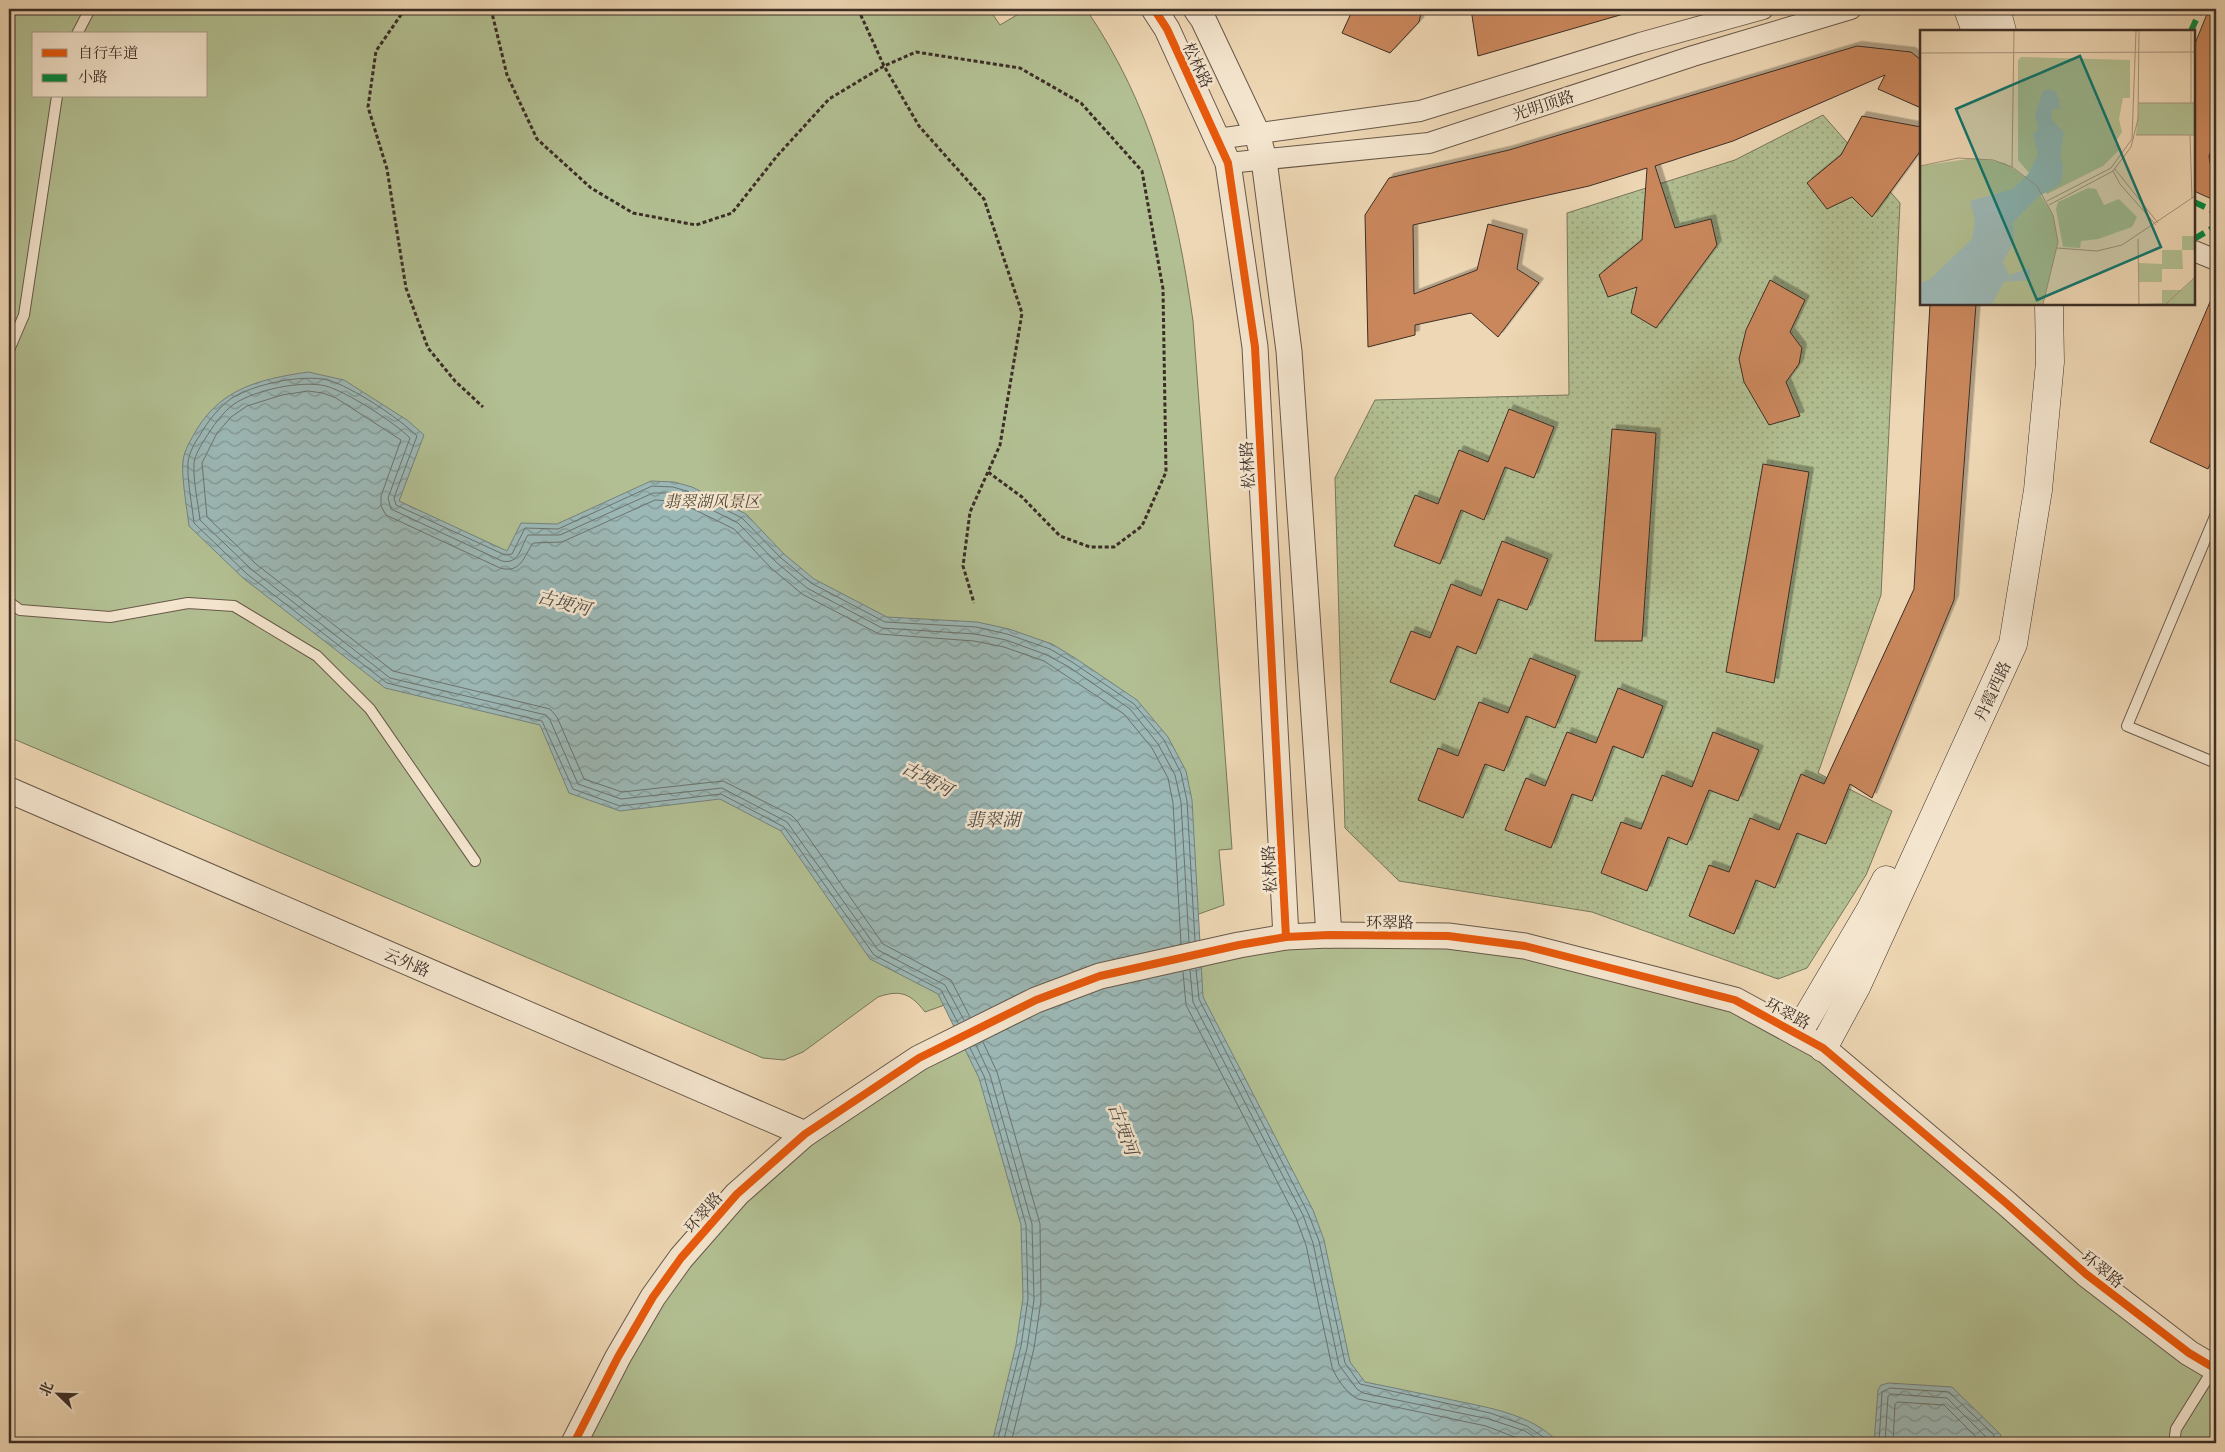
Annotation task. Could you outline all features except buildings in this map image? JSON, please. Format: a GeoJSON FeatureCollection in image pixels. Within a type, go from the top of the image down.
{"type":"FeatureCollection","features":[{"type":"Feature","properties":{"kind":"main road"},"geometry":{"type":"LineString","coordinates":[[1968,9],[1976,30]]}},
{"type":"Feature","properties":{"kind":"main road"},"geometry":{"type":"LineString","coordinates":[[1996,9],[2002,30]]}},
{"type":"Feature","properties":{"kind":"main road","name":"丹霞西路"},"geometry":{"type":"LineString","coordinates":[[1798,1033],[1872,908],[1996,653],[2022,499],[2034,380],[2033,305]]}},
{"type":"Feature","properties":{"kind":"main road","name":"丹霞西路"},"geometry":{"type":"LineString","coordinates":[[1823,1048],[1857,985],[2013,644],[2038,490],[2050,362],[2049,305]]}},
{"type":"Feature","properties":{"kind":"street","name":"松林路"},"geometry":{"type":"LineString","coordinates":[[1154,9],[1166,29],[1228,163],[1255,348],[1286,937]]}},
{"type":"Feature","properties":{"kind":"street","name":"松林路"},"geometry":{"type":"LineString","coordinates":[[1196,9],[1203,19],[1257,133],[1264,160],[1289,351],[1329,935]]}},
{"type":"Feature","properties":{"kind":"street","name":"光明顶路"},"geometry":{"type":"LineString","coordinates":[[1217,139],[1420,111],[1640,43],[1763,9]]}},
{"type":"Feature","properties":{"kind":"street","name":"光明顶路"},"geometry":{"type":"LineString","coordinates":[[1228,163],[1429,143],[1693,56],[1851,9]]}},
{"type":"Feature","properties":{"kind":"street"},"geometry":{"type":"LineString","coordinates":[[2195,251],[2216,260]]}},
{"type":"Feature","properties":{"kind":"street","name":"云外路"},"geometry":{"type":"LineString","coordinates":[[9,790],[805,1134]]}},
{"type":"Feature","properties":{"kind":"street","name":"环翠路"},"geometry":{"type":"LineString","coordinates":[[574,1443],[628,1340],[653,1297],[681,1258],[737,1194],[805,1134],[919,1058],[1036,1000],[1100,976],[1239,945],[1286,937],[1329,935],[1448,936],[1525,946],[1735,1000],[1823,1048],[2006,1203],[2086,1274],[2189,1353],[2215,1369]]}},
{"type":"Feature","properties":{"kind":"lane"},"geometry":{"type":"LineString","coordinates":[[78,32],[90,9]]}},
{"type":"Feature","properties":{"kind":"lane"},"geometry":{"type":"LineString","coordinates":[[9,350],[24,315],[57,98]]}},
{"type":"Feature","properties":{"kind":"lane"},"geometry":{"type":"LineString","coordinates":[[2216,516],[2127,726],[2216,763]]}},
{"type":"Feature","properties":{"kind":"lane"},"geometry":{"type":"LineString","coordinates":[[9,602],[20,610],[110,617],[188,603],[234,606],[317,656],[370,708],[475,861]]}},
{"type":"Feature","properties":{"kind":"lane"},"geometry":{"type":"LineString","coordinates":[[2174,1443],[2176,1429],[2215,1369]]}},
{"type":"Feature","properties":{"kind":"path"},"geometry":{"type":"LineString","coordinates":[[405,9],[376,51],[368,107],[387,170],[406,288],[428,348],[455,381],[483,407]]}},
{"type":"Feature","properties":{"kind":"path"},"geometry":{"type":"LineString","coordinates":[[491,9],[507,75],[537,139],[590,188],[633,213],[696,225],[732,213],[777,156],[829,99],[884,66],[916,52],[1020,68],[1082,103],[1142,171],[1163,289],[1166,472],[1142,526],[1114,547],[1090,546],[1060,536],[1022,497],[988,472]]}},
{"type":"Feature","properties":{"kind":"path"},"geometry":{"type":"LineString","coordinates":[[858,9],[884,66],[919,126],[984,199],[1022,313],[1000,445],[970,512],[963,566],[974,603]]}},
{"type":"Feature","properties":{"kind":"green space","name":"翡翠湖风景区"},"geometry":{"type":"Polygon","coordinates":[[[9,9],[989,9],[1000,25],[1027,9],[1086,9],[1109,46],[1145,120],[1170,197],[1187,279],[1193,321],[1232,849],[1219,850],[1224,905],[925,1012],[910,997],[899,993],[878,997],[803,1052],[784,1060],[763,1058],[9,737],[9,9]]]}},
{"type":"Feature","properties":{"kind":"green space"},"geometry":{"type":"Polygon","coordinates":[[[1823,115],[1900,203],[1881,595],[1818,773],[1892,811],[1866,875],[1807,968],[1778,979],[1592,912],[1399,881],[1345,828],[1335,478],[1375,400],[1569,395],[1567,213],[1735,160],[1823,115]]]}},
{"type":"Feature","properties":{"kind":"green space"},"geometry":{"type":"Polygon","coordinates":[[[2216,139],[2216,170],[2211,168],[2209,156],[2216,139]]]}},
{"type":"Feature","properties":{"kind":"green space"},"geometry":{"type":"Polygon","coordinates":[[[1239,945],[1525,946],[1798,1033],[2216,1369],[2216,1443],[574,1443],[709,1225],[919,1058],[1239,945]]]}},
{"type":"Feature","properties":{"kind":"water","name":"翡翠湖"},"geometry":{"type":"Polygon","coordinates":[[[308,372],[344,380],[407,420],[424,435],[399,501],[507,551],[521,523],[557,524],[651,481],[674,482],[692,487],[746,514],[784,554],[814,579],[887,617],[977,622],[1009,629],[1052,644],[1137,700],[1168,737],[1186,771],[1192,800],[1203,997],[1313,1210],[1324,1240],[1350,1362],[1365,1382],[1505,1412],[1534,1424],[1559,1443],[992,1443],[1016,1345],[1023,1298],[1021,1225],[979,1078],[938,994],[870,959],[781,831],[720,799],[620,811],[569,793],[540,725],[385,688],[243,578],[189,526],[183,475],[184,457],[193,436],[207,415],[231,394],[245,387],[275,378],[308,372]]]}},
{"type":"Feature","properties":{"kind":"water"},"geometry":{"type":"Polygon","coordinates":[[[1889,1383],[1952,1387],[2001,1435],[1997,1443],[1874,1443],[1878,1390],[1881,1385],[1889,1383]]]}},
{"type":"Feature","properties":{"kind":"marked path"},"geometry":{"type":"LineString","coordinates":[[2191,30],[2201,9]]}},
{"type":"Feature","properties":{"kind":"marked path"},"geometry":{"type":"LineString","coordinates":[[2195,202],[2216,212]]}},
{"type":"Feature","properties":{"kind":"marked path"},"geometry":{"type":"LineString","coordinates":[[2195,238],[2216,226]]}},
{"type":"Feature","properties":{"kind":"cycle path"},"geometry":{"type":"LineString","coordinates":[[1154,9],[1167,29],[1228,163],[1255,347],[1286,937]]}},
{"type":"Feature","properties":{"kind":"cycle path"},"geometry":{"type":"LineString","coordinates":[[574,1443],[618,1357],[653,1297],[681,1258],[737,1194],[805,1134],[919,1058],[1036,1000],[1100,976],[1239,945],[1286,937],[1329,935],[1448,936],[1525,946],[1735,1000],[1823,1048],[2006,1203],[2086,1274],[2189,1353],[2216,1369]]}},
{"type":"Feature","properties":{"kind":"water label","name":"古埂河"},"geometry":{"type":"Point","coordinates":[564,603]}},
{"type":"Feature","properties":{"kind":"water label","name":"古埂河"},"geometry":{"type":"Point","coordinates":[927,779]}},
{"type":"Feature","properties":{"kind":"water label","name":"古埂河"},"geometry":{"type":"Point","coordinates":[1123,1129]}}]}
